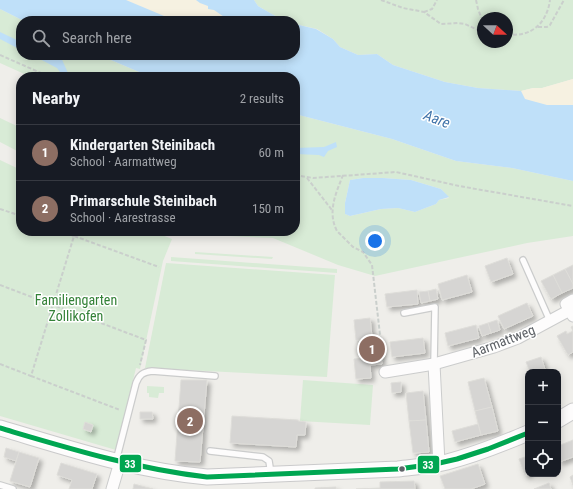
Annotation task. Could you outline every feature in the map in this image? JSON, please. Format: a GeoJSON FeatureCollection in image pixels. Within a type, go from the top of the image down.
{"type":"FeatureCollection","features":[{"type":"Feature","properties":{"kind":"street","name":"Aarmattweg"},"geometry":{"type":"LineString","coordinates":[[385,372],[434,364],[494,348],[571,313],[566,304],[573,300]]}},
{"type":"Feature","properties":{"kind":"street"},"geometry":{"type":"LineString","coordinates":[[434,364],[439,463]]}},
{"type":"Feature","properties":{"kind":"street"},"geometry":{"type":"LineString","coordinates":[[0,428],[118,462],[176,475],[207,477],[398,469],[439,463],[478,452],[525,434]]}},
{"type":"Feature","properties":{"kind":"street"},"geometry":{"type":"LineString","coordinates":[[112,489],[118,462]]}},
{"type":"Feature","properties":{"kind":"lane"},"geometry":{"type":"LineString","coordinates":[[523,260],[550,322]]}},
{"type":"Feature","properties":{"kind":"lane"},"geometry":{"type":"LineString","coordinates":[[404,313],[435,307],[434,364]]}},
{"type":"Feature","properties":{"kind":"lane"},"geometry":{"type":"LineString","coordinates":[[118,462],[138,378],[142,373],[152,371],[215,376]]}},
{"type":"Feature","properties":{"kind":"lane"},"geometry":{"type":"LineString","coordinates":[[210,451],[263,457],[269,461],[272,475]]}},
{"type":"Feature","properties":{"kind":"lane"},"geometry":{"type":"LineString","coordinates":[[0,485],[13,489]]}},
{"type":"Feature","properties":{"kind":"path"},"geometry":{"type":"LineString","coordinates":[[381,0],[403,8],[424,12],[441,24],[465,24],[477,30]]}},
{"type":"Feature","properties":{"kind":"path"},"geometry":{"type":"LineString","coordinates":[[424,12],[432,9],[437,0]]}},
{"type":"Feature","properties":{"kind":"path"},"geometry":{"type":"LineString","coordinates":[[476,0],[479,12]]}},
{"type":"Feature","properties":{"kind":"path"},"geometry":{"type":"LineString","coordinates":[[513,34],[522,34],[538,27],[546,15],[550,0]]}},
{"type":"Feature","properties":{"kind":"path"},"geometry":{"type":"LineString","coordinates":[[538,27],[547,27],[550,25],[564,0]]}},
{"type":"Feature","properties":{"kind":"path"},"geometry":{"type":"LineString","coordinates":[[0,55],[39,72]]}},
{"type":"Feature","properties":{"kind":"path"},"geometry":{"type":"LineString","coordinates":[[300,176],[307,178],[396,172],[459,186],[573,206]]}},
{"type":"Feature","properties":{"kind":"path"},"geometry":{"type":"LineString","coordinates":[[343,176],[334,197],[332,210],[337,231],[353,248],[363,252],[372,265],[385,372]]}},
{"type":"Feature","properties":{"kind":"path"},"geometry":{"type":"LineString","coordinates":[[307,178],[332,210]]}},
{"type":"Feature","properties":{"kind":"path"},"geometry":{"type":"LineString","coordinates":[[0,209],[16,214]]}},
{"type":"Feature","properties":{"kind":"path"},"geometry":{"type":"LineString","coordinates":[[31,376],[74,236],[159,267]]}},
{"type":"Feature","properties":{"kind":"path"},"geometry":{"type":"LineString","coordinates":[[0,285],[146,340],[138,378]]}},
{"type":"Feature","properties":{"kind":"path"},"geometry":{"type":"LineString","coordinates":[[0,364],[120,410]]}},
{"type":"Feature","properties":{"kind":"green space"},"geometry":{"type":"Polygon","coordinates":[[[254,0],[573,0],[573,79],[542,88],[533,88],[521,91],[478,88],[445,82],[393,65],[377,54],[358,55],[340,47],[333,39],[317,29],[300,25],[300,16],[275,16],[258,6],[254,0]]]}},
{"type":"Feature","properties":{"kind":"green space"},"geometry":{"type":"Polygon","coordinates":[[[0,9],[16,17],[16,60],[111,60],[139,72],[20,72],[0,63],[0,9]]]}},
{"type":"Feature","properties":{"kind":"green space"},"geometry":{"type":"Polygon","coordinates":[[[300,115],[392,139],[456,161],[512,168],[573,181],[573,236],[527,243],[375,276],[338,265],[273,238],[229,236],[300,236],[300,115]],[[363,178],[350,180],[345,203],[345,214],[350,216],[381,209],[398,208],[415,212],[436,204],[439,200],[449,198],[441,189],[411,180],[363,178]]]}},
{"type":"Feature","properties":{"kind":"green space"},"geometry":{"type":"Polygon","coordinates":[[[0,118],[16,126],[16,150],[0,142],[0,118]]]}},
{"type":"Feature","properties":{"kind":"green space","name":"Familiengarten Zollikofen"},"geometry":{"type":"Polygon","coordinates":[[[0,160],[16,168],[16,236],[164,236],[172,239],[163,261],[140,369],[136,368],[116,450],[0,416],[0,160]]]}},
{"type":"Feature","properties":{"kind":"green space"},"geometry":{"type":"Polygon","coordinates":[[[195,252],[273,257],[272,259],[195,254],[195,252]]]}},
{"type":"Feature","properties":{"kind":"green space"},"geometry":{"type":"Polygon","coordinates":[[[171,257],[337,269],[337,273],[171,261],[171,257]]]}},
{"type":"Feature","properties":{"kind":"green space"},"geometry":{"type":"Polygon","coordinates":[[[166,263],[335,275],[327,377],[145,368],[166,263]]]}},
{"type":"Feature","properties":{"kind":"green space"},"geometry":{"type":"Polygon","coordinates":[[[303,380],[373,385],[370,425],[300,421],[303,380]]]}},
{"type":"Feature","properties":{"kind":"green space"},"geometry":{"type":"Polygon","coordinates":[[[147,386],[164,387],[164,393],[159,393],[158,398],[149,397],[149,393],[147,393],[147,386]]]}},
{"type":"Feature","properties":{"kind":"sand"},"geometry":{"type":"Polygon","coordinates":[[[112,0],[209,0],[233,16],[146,16],[112,0]]]}},
{"type":"Feature","properties":{"kind":"sand"},"geometry":{"type":"Polygon","coordinates":[[[573,79],[573,115],[539,110],[515,91],[542,88],[573,79]]]}},
{"type":"Feature","properties":{"kind":"water"},"geometry":{"type":"Polygon","coordinates":[[[0,0],[126,0],[164,16],[16,17],[0,9],[0,0]]]}},
{"type":"Feature","properties":{"kind":"water"},"geometry":{"type":"Polygon","coordinates":[[[196,0],[254,0],[258,6],[275,16],[223,16],[214,10],[208,9],[208,6],[196,0]]]}},
{"type":"Feature","properties":{"kind":"water","name":"Aare"},"geometry":{"type":"Polygon","coordinates":[[[300,25],[316,29],[333,39],[340,47],[358,55],[377,54],[393,65],[445,82],[478,88],[521,91],[525,99],[547,105],[573,105],[573,181],[512,168],[456,161],[392,139],[300,115],[300,72],[139,72],[111,60],[300,60],[300,25]]]}},
{"type":"Feature","properties":{"kind":"water"},"geometry":{"type":"Polygon","coordinates":[[[0,32],[16,40],[16,47],[0,39],[0,32]]]}},
{"type":"Feature","properties":{"kind":"water"},"geometry":{"type":"Polygon","coordinates":[[[42,60],[62,60],[68,72],[60,72],[57,68],[42,60]]]}},
{"type":"Feature","properties":{"kind":"water"},"geometry":{"type":"Polygon","coordinates":[[[336,142],[337,147],[328,151],[324,157],[319,155],[300,154],[300,148],[324,147],[336,142]]]}},
{"type":"Feature","properties":{"kind":"water"},"geometry":{"type":"Polygon","coordinates":[[[363,178],[411,180],[441,189],[449,197],[439,200],[436,204],[415,212],[398,208],[381,209],[350,216],[345,214],[345,203],[350,180],[363,178]]]}},
{"type":"Feature","properties":{"kind":"building"},"geometry":{"type":"Polygon","coordinates":[[[507,258],[513,274],[491,282],[485,266],[507,258]]]}},
{"type":"Feature","properties":{"kind":"building"},"geometry":{"type":"Polygon","coordinates":[[[573,265],[573,284],[565,269],[573,265]]]}},
{"type":"Feature","properties":{"kind":"building"},"geometry":{"type":"Polygon","coordinates":[[[565,269],[573,284],[573,288],[562,293],[553,275],[565,269]]]}},
{"type":"Feature","properties":{"kind":"building"},"geometry":{"type":"Polygon","coordinates":[[[467,275],[472,292],[442,300],[438,284],[467,275]]]}},
{"type":"Feature","properties":{"kind":"building"},"geometry":{"type":"Polygon","coordinates":[[[553,275],[562,293],[551,299],[541,281],[553,275]]]}},
{"type":"Feature","properties":{"kind":"building"},"geometry":{"type":"Polygon","coordinates":[[[436,289],[438,299],[430,301],[428,291],[436,289]]]}},
{"type":"Feature","properties":{"kind":"building"},"geometry":{"type":"Polygon","coordinates":[[[417,290],[418,304],[387,307],[385,294],[417,290]]]}},
{"type":"Feature","properties":{"kind":"building"},"geometry":{"type":"Polygon","coordinates":[[[428,291],[430,301],[421,303],[419,292],[428,291]]]}},
{"type":"Feature","properties":{"kind":"building"},"geometry":{"type":"Polygon","coordinates":[[[527,303],[533,316],[504,329],[498,316],[527,303]]]}},
{"type":"Feature","properties":{"kind":"building"},"geometry":{"type":"Polygon","coordinates":[[[370,318],[372,337],[379,337],[382,364],[370,365],[371,378],[356,379],[354,359],[364,358],[362,340],[356,340],[354,320],[370,318]]]}},
{"type":"Feature","properties":{"kind":"building"},"geometry":{"type":"Polygon","coordinates":[[[497,320],[500,330],[491,333],[488,323],[497,320]]]}},
{"type":"Feature","properties":{"kind":"building"},"geometry":{"type":"Polygon","coordinates":[[[488,323],[491,333],[482,336],[479,326],[488,323]]]}},
{"type":"Feature","properties":{"kind":"building"},"geometry":{"type":"Polygon","coordinates":[[[476,325],[479,338],[448,346],[445,333],[476,325]]]}},
{"type":"Feature","properties":{"kind":"building"},"geometry":{"type":"Polygon","coordinates":[[[566,331],[567,334],[573,331],[573,352],[568,355],[557,336],[566,331]]]}},
{"type":"Feature","properties":{"kind":"building"},"geometry":{"type":"Polygon","coordinates":[[[423,338],[425,353],[392,357],[390,342],[423,338]]]}},
{"type":"Feature","properties":{"kind":"building"},"geometry":{"type":"Polygon","coordinates":[[[541,357],[545,369],[529,369],[526,362],[541,357]]]}},
{"type":"Feature","properties":{"kind":"building"},"geometry":{"type":"Polygon","coordinates":[[[484,378],[492,407],[475,411],[468,382],[484,378]]]}},
{"type":"Feature","properties":{"kind":"building"},"geometry":{"type":"Polygon","coordinates":[[[181,380],[207,380],[200,462],[175,461],[181,380]]]}},
{"type":"Feature","properties":{"kind":"building"},"geometry":{"type":"Polygon","coordinates":[[[401,382],[401,392],[392,393],[391,383],[401,382]]]}},
{"type":"Feature","properties":{"kind":"building"},"geometry":{"type":"Polygon","coordinates":[[[423,391],[426,420],[409,421],[406,393],[423,391]]]}},
{"type":"Feature","properties":{"kind":"building"},"geometry":{"type":"Polygon","coordinates":[[[492,407],[498,431],[481,435],[475,411],[492,407]]]}},
{"type":"Feature","properties":{"kind":"building"},"geometry":{"type":"Polygon","coordinates":[[[140,412],[152,412],[153,419],[140,419],[140,412]]]}},
{"type":"Feature","properties":{"kind":"building"},"geometry":{"type":"Polygon","coordinates":[[[232,416],[298,420],[306,422],[305,435],[297,435],[296,447],[230,443],[232,416]]]}},
{"type":"Feature","properties":{"kind":"building"},"geometry":{"type":"Polygon","coordinates":[[[426,420],[429,452],[413,453],[409,421],[426,420]]]}},
{"type":"Feature","properties":{"kind":"building"},"geometry":{"type":"Polygon","coordinates":[[[85,422],[93,425],[91,432],[83,429],[85,422]]]}},
{"type":"Feature","properties":{"kind":"building"},"geometry":{"type":"Polygon","coordinates":[[[478,424],[481,435],[455,442],[452,431],[478,424]]]}},
{"type":"Feature","properties":{"kind":"building"},"geometry":{"type":"Polygon","coordinates":[[[573,440],[573,457],[561,461],[561,445],[573,440]]]}},
{"type":"Feature","properties":{"kind":"building"},"geometry":{"type":"Polygon","coordinates":[[[6,448],[19,452],[16,461],[4,457],[6,448]]]}},
{"type":"Feature","properties":{"kind":"building"},"geometry":{"type":"Polygon","coordinates":[[[19,452],[39,458],[30,487],[10,481],[19,452]]]}},
{"type":"Feature","properties":{"kind":"building"},"geometry":{"type":"Polygon","coordinates":[[[525,457],[525,475],[519,459],[525,457]]]}},
{"type":"Feature","properties":{"kind":"building"},"geometry":{"type":"Polygon","coordinates":[[[61,463],[97,474],[92,489],[69,489],[72,480],[57,475],[61,463]]]}},
{"type":"Feature","properties":{"kind":"building"},"geometry":{"type":"Polygon","coordinates":[[[478,464],[485,484],[471,489],[445,489],[440,476],[478,464]]]}},
{"type":"Feature","properties":{"kind":"building"},"geometry":{"type":"Polygon","coordinates":[[[573,475],[573,485],[570,477],[573,475]]]}},
{"type":"Feature","properties":{"kind":"building"},"geometry":{"type":"Polygon","coordinates":[[[414,481],[415,489],[356,489],[380,488],[380,482],[414,481]]]}},
{"type":"Feature","properties":{"kind":"building"},"geometry":{"type":"Polygon","coordinates":[[[549,483],[551,489],[534,489],[549,483]]]}},
{"type":"Feature","properties":{"kind":"building"},"geometry":{"type":"Polygon","coordinates":[[[134,484],[153,489],[133,489],[134,484]]]}},
{"type":"Feature","properties":{"kind":"building"},"geometry":{"type":"Polygon","coordinates":[[[336,487],[336,489],[315,489],[315,488],[336,487]]]}},
{"type":"Feature","properties":{"kind":"transit line","name":"33"},"geometry":{"type":"LineString","coordinates":[[0,428],[128,463],[154,469],[207,477],[398,469],[435,464],[457,459],[488,449],[525,434]]}},
{"type":"Feature","properties":{"kind":"place","name":"Kindergarten Steinibach"},"geometry":{"type":"Point","coordinates":[372,349]}},
{"type":"Feature","properties":{"kind":"place","name":"Primarschule Steinibach"},"geometry":{"type":"Point","coordinates":[190,421]}}]}
